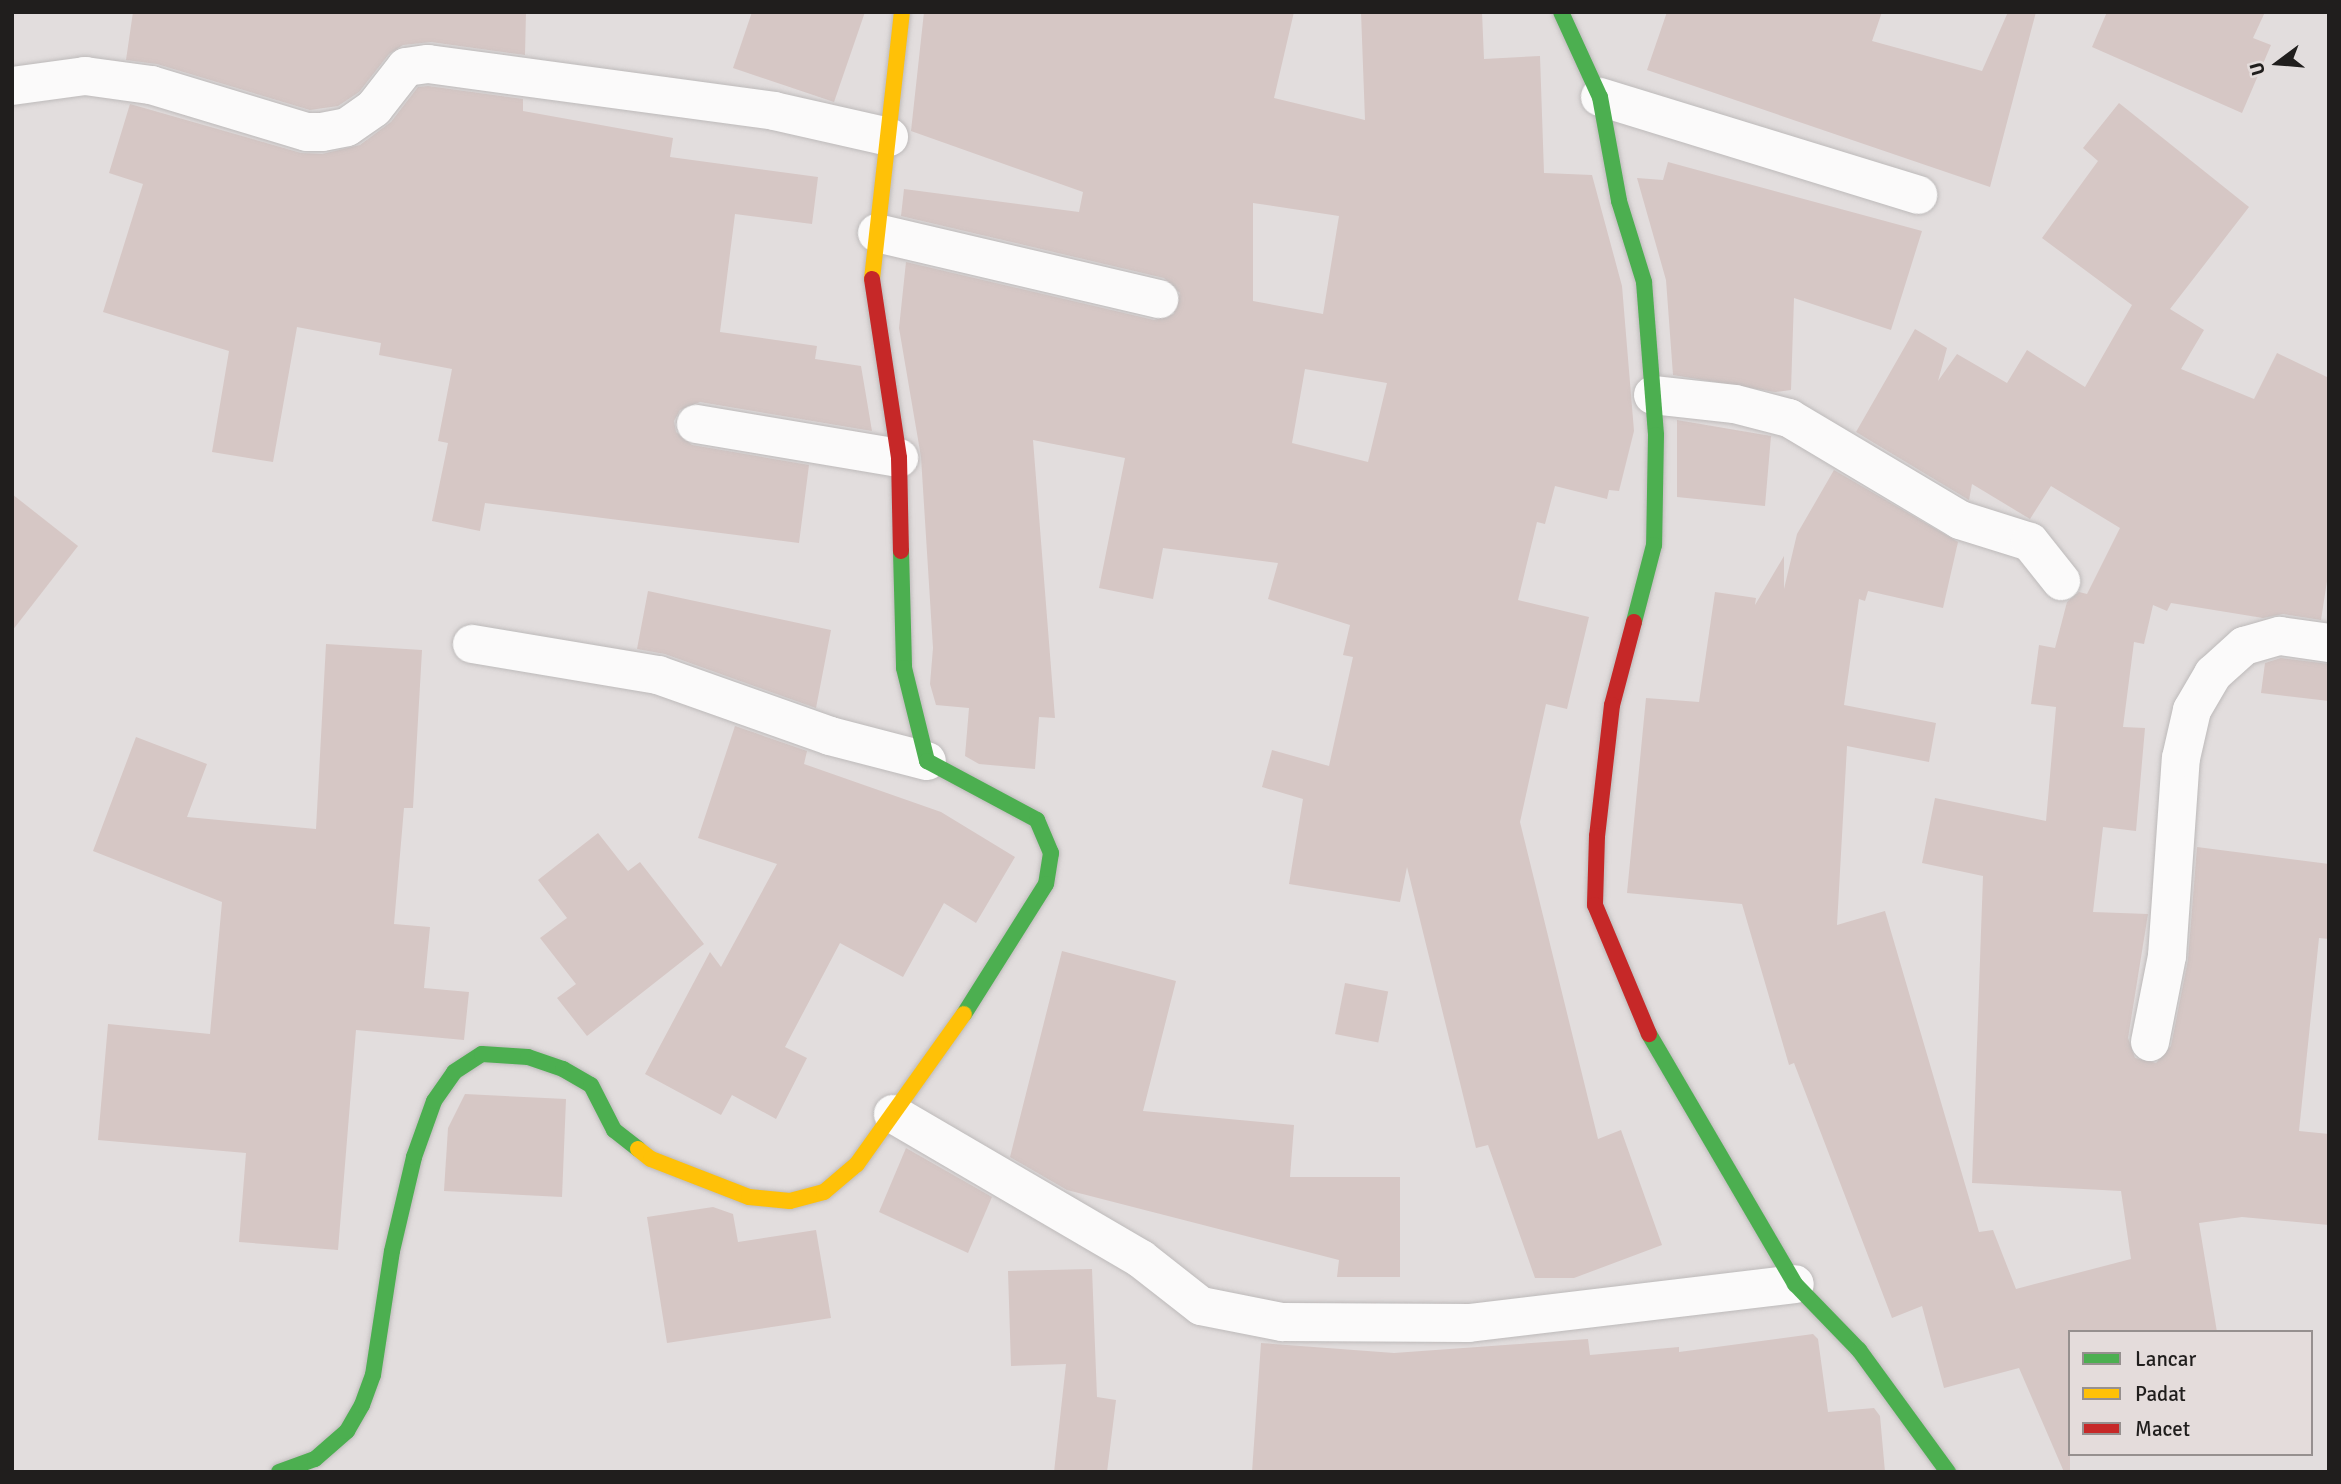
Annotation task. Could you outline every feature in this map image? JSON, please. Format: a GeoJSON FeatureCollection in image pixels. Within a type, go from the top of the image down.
{"type":"FeatureCollection","features":[{"type":"Feature","properties":{"kind":"street"},"geometry":{"type":"LineString","coordinates":[[902,12],[871,292],[899,458],[904,668],[928,761]]}},
{"type":"Feature","properties":{"kind":"street"},"geometry":{"type":"LineString","coordinates":[[1561,12],[1600,97],[1619,201],[1644,282],[1653,395],[1654,545],[1612,705],[1597,836],[1595,905],[1650,1037],[1796,1284],[1859,1350],[1948,1472]]}},
{"type":"Feature","properties":{"kind":"street"},"geometry":{"type":"LineString","coordinates":[[12,86],[85,76],[151,85],[307,132],[322,132],[347,127],[374,108],[406,67],[428,64],[774,111],[889,137]]}},
{"type":"Feature","properties":{"kind":"street"},"geometry":{"type":"LineString","coordinates":[[1600,97],[1918,195]]}},
{"type":"Feature","properties":{"kind":"street"},"geometry":{"type":"LineString","coordinates":[[877,233],[1159,299]]}},
{"type":"Feature","properties":{"kind":"street"},"geometry":{"type":"LineString","coordinates":[[1653,395],[1735,404],[1788,418],[1960,520],[2030,542],[2061,581]]}},
{"type":"Feature","properties":{"kind":"street"},"geometry":{"type":"LineString","coordinates":[[696,425],[899,458]]}},
{"type":"Feature","properties":{"kind":"street"},"geometry":{"type":"LineString","coordinates":[[2150,1042],[2167,956],[2181,758],[2192,710],[2213,674],[2244,646],[2280,636],[2329,643]]}},
{"type":"Feature","properties":{"kind":"street"},"geometry":{"type":"LineString","coordinates":[[279,1472],[315,1459],[347,1432],[362,1405],[373,1375],[392,1251],[414,1157],[434,1101],[454,1072],[482,1054],[528,1058],[563,1069],[591,1085],[614,1130],[651,1159],[749,1197],[790,1200],[824,1192],[857,1164],[990,979],[1046,884],[1051,853],[1037,820],[928,761],[830,736],[658,675],[472,644]]}},
{"type":"Feature","properties":{"kind":"street"},"geometry":{"type":"LineString","coordinates":[[893,1114],[1141,1259],[1200,1306],[1282,1322],[1469,1323],[1796,1284]]}},
{"type":"Feature","properties":{"kind":"building"},"geometry":{"type":"Polygon","coordinates":[[[133,12],[526,12],[525,55],[431,42],[403,45],[389,54],[359,92],[338,106],[310,110],[157,64],[126,60],[133,12]]]}},
{"type":"Feature","properties":{"kind":"building"},"geometry":{"type":"Polygon","coordinates":[[[752,12],[865,12],[834,102],[733,68],[752,12]]]}},
{"type":"Feature","properties":{"kind":"building"},"geometry":{"type":"Polygon","coordinates":[[[924,12],[1294,12],[1274,98],[1365,120],[1361,12],[1482,12],[1484,59],[1540,56],[1544,173],[1592,175],[1622,286],[1634,431],[1619,491],[1609,490],[1607,499],[1555,486],[1545,524],[1537,522],[1518,600],[1589,617],[1567,709],[1546,704],[1520,822],[1598,1139],[1621,1130],[1662,1245],[1574,1278],[1535,1278],[1488,1145],[1476,1148],[1407,867],[1400,902],[1289,884],[1303,799],[1262,787],[1272,750],[1329,766],[1353,657],[1343,655],[1350,625],[1268,599],[1278,563],[1163,548],[1153,599],[1099,588],[1125,458],[1033,440],[1055,718],[1039,717],[1035,769],[979,764],[965,756],[969,708],[936,705],[930,684],[933,648],[921,457],[899,328],[906,262],[1154,320],[1174,314],[1180,293],[1164,278],[901,216],[904,189],[1079,212],[1083,192],[911,131],[924,12]],[[1253,203],[1253,301],[1323,314],[1339,216],[1253,203]],[[1305,369],[1292,443],[1368,462],[1387,383],[1305,369]]]}},
{"type":"Feature","properties":{"kind":"building"},"geometry":{"type":"Polygon","coordinates":[[[1667,12],[1882,12],[1872,41],[1982,71],[2008,12],[2036,12],[1990,187],[1647,70],[1667,12]]]}},
{"type":"Feature","properties":{"kind":"building"},"geometry":{"type":"Polygon","coordinates":[[[2107,12],[2265,12],[2253,38],[2271,45],[2242,113],[2092,47],[2107,12]]]}},
{"type":"Feature","properties":{"kind":"building"},"geometry":{"type":"Polygon","coordinates":[[[428,86],[523,99],[523,111],[673,138],[670,157],[818,177],[812,224],[735,214],[720,332],[817,346],[815,359],[861,366],[872,431],[700,402],[680,410],[674,421],[676,432],[692,445],[809,465],[799,543],[485,503],[480,531],[432,521],[448,443],[438,441],[452,369],[379,355],[381,343],[297,327],[273,462],[212,452],[229,351],[103,312],[143,184],[109,173],[130,104],[301,153],[322,154],[360,145],[391,122],[418,87],[428,86]]]}},
{"type":"Feature","properties":{"kind":"building"},"geometry":{"type":"Polygon","coordinates":[[[2119,103],[2249,207],[2170,309],[2204,330],[2181,369],[2254,399],[2277,353],[2329,378],[2329,568],[2321,620],[2283,614],[2263,618],[2171,603],[2167,611],[2153,605],[2144,644],[2134,642],[2123,727],[2145,728],[2136,831],[2103,827],[2093,912],[2148,914],[2128,1038],[2135,1058],[2156,1063],[2171,1046],[2188,960],[2197,847],[2329,864],[2329,939],[2319,938],[2299,1131],[2329,1134],[2329,1225],[2242,1217],[2199,1223],[2217,1330],[2068,1330],[2070,1472],[2064,1472],[2019,1368],[1944,1388],[1922,1306],[1892,1318],[1794,1063],[1789,1065],[1742,904],[1627,893],[1646,698],[1699,702],[1715,592],[1756,598],[1755,605],[1784,556],[1784,589],[1797,534],[1834,470],[1958,542],[1943,608],[1868,591],[1865,601],[1859,599],[1844,705],[1936,723],[1929,762],[1847,746],[1837,925],[1885,911],[1979,1232],[1993,1230],[2016,1289],[2131,1259],[2121,1191],[1972,1183],[1983,876],[1922,863],[1935,798],[2046,821],[2056,707],[2031,704],[2039,645],[2055,648],[2067,602],[2079,592],[2087,594],[2120,528],[2051,486],[2030,519],[1972,484],[1969,500],[1856,432],[1915,329],[1947,348],[1938,381],[1957,354],[2007,383],[2027,350],[2085,387],[2132,305],[2042,238],[2098,161],[2083,148],[2119,103]]]}},
{"type":"Feature","properties":{"kind":"building"},"geometry":{"type":"Polygon","coordinates":[[[1668,162],[1922,231],[1891,330],[1794,298],[1791,390],[1775,392],[1673,375],[1666,280],[1637,178],[1663,180],[1668,162]]]}},
{"type":"Feature","properties":{"kind":"building"},"geometry":{"type":"Polygon","coordinates":[[[1677,420],[1771,436],[1765,506],[1677,497],[1677,420]]]}},
{"type":"Feature","properties":{"kind":"building"},"geometry":{"type":"Polygon","coordinates":[[[12,494],[78,546],[12,631],[12,494]]]}},
{"type":"Feature","properties":{"kind":"building"},"geometry":{"type":"Polygon","coordinates":[[[648,591],[831,630],[816,708],[665,654],[637,649],[648,591]]]}},
{"type":"Feature","properties":{"kind":"building"},"geometry":{"type":"Polygon","coordinates":[[[326,644],[422,650],[413,808],[404,808],[394,924],[430,927],[424,988],[469,992],[464,1040],[356,1030],[338,1250],[239,1242],[246,1153],[98,1140],[108,1024],[210,1034],[222,902],[93,851],[136,737],[207,764],[187,817],[316,829],[326,644]]]}},
{"type":"Feature","properties":{"kind":"building"},"geometry":{"type":"Polygon","coordinates":[[[2281,658],[2329,664],[2329,701],[2261,693],[2265,663],[2281,658]]]}},
{"type":"Feature","properties":{"kind":"building"},"geometry":{"type":"Polygon","coordinates":[[[735,726],[807,751],[804,764],[941,812],[1015,857],[976,923],[944,903],[903,977],[840,943],[785,1047],[807,1058],[776,1119],[732,1095],[721,1115],[645,1074],[710,952],[721,967],[777,864],[698,838],[735,726]]]}},
{"type":"Feature","properties":{"kind":"building"},"geometry":{"type":"Polygon","coordinates":[[[598,833],[628,871],[640,862],[704,944],[587,1036],[557,998],[576,984],[540,938],[567,918],[538,880],[598,833]]]}},
{"type":"Feature","properties":{"kind":"building"},"geometry":{"type":"Polygon","coordinates":[[[1062,951],[1176,981],[1143,1111],[1294,1125],[1290,1177],[1400,1177],[1400,1277],[1337,1277],[1339,1260],[1067,1190],[1010,1157],[1062,951]]]}},
{"type":"Feature","properties":{"kind":"building"},"geometry":{"type":"Polygon","coordinates":[[[1345,983],[1388,991],[1378,1042],[1335,1034],[1345,983]]]}},
{"type":"Feature","properties":{"kind":"building"},"geometry":{"type":"Polygon","coordinates":[[[465,1094],[566,1099],[562,1197],[444,1191],[448,1128],[465,1094]]]}},
{"type":"Feature","properties":{"kind":"building"},"geometry":{"type":"Polygon","coordinates":[[[906,1148],[992,1197],[968,1253],[879,1212],[906,1148]]]}},
{"type":"Feature","properties":{"kind":"building"},"geometry":{"type":"Polygon","coordinates":[[[713,1207],[733,1214],[738,1242],[816,1230],[831,1318],[667,1343],[647,1217],[713,1207]]]}},
{"type":"Feature","properties":{"kind":"building"},"geometry":{"type":"Polygon","coordinates":[[[1092,1269],[1097,1397],[1116,1400],[1107,1472],[1054,1472],[1066,1364],[1011,1366],[1008,1271],[1092,1269]]]}},
{"type":"Feature","properties":{"kind":"building"},"geometry":{"type":"Polygon","coordinates":[[[1813,1334],[1818,1339],[1828,1412],[1874,1408],[1880,1416],[1885,1472],[1252,1472],[1261,1343],[1394,1353],[1588,1339],[1590,1355],[1679,1347],[1679,1352],[1813,1334]]]}},
{"type":"Feature","properties":{"kind":"traffic: fast"},"geometry":{"type":"LineString","coordinates":[[1561,12],[1600,97],[1619,201],[1644,282],[1656,435],[1654,545],[1634,622]]}},
{"type":"Feature","properties":{"kind":"traffic: fast"},"geometry":{"type":"LineString","coordinates":[[901,551],[904,668],[927,761],[1037,820],[1051,853],[1046,884],[964,1014]]}},
{"type":"Feature","properties":{"kind":"traffic: fast"},"geometry":{"type":"LineString","coordinates":[[1649,1034],[1795,1284],[1859,1350],[1948,1472]]}},
{"type":"Feature","properties":{"kind":"traffic: fast"},"geometry":{"type":"LineString","coordinates":[[279,1472],[315,1459],[347,1431],[362,1405],[373,1375],[392,1251],[414,1157],[434,1101],[454,1072],[482,1054],[528,1057],[563,1069],[591,1085],[614,1130],[638,1149]]}},
{"type":"Feature","properties":{"kind":"traffic: slow"},"geometry":{"type":"LineString","coordinates":[[872,279],[902,12]]}},
{"type":"Feature","properties":{"kind":"traffic: slow"},"geometry":{"type":"LineString","coordinates":[[638,1149],[651,1159],[749,1197],[790,1201],[824,1192],[857,1164],[964,1014]]}},
{"type":"Feature","properties":{"kind":"traffic: jam"},"geometry":{"type":"LineString","coordinates":[[872,279],[899,458],[901,551]]}},
{"type":"Feature","properties":{"kind":"traffic: jam"},"geometry":{"type":"LineString","coordinates":[[1634,622],[1612,705],[1597,836],[1595,905],[1649,1034]]}}]}
